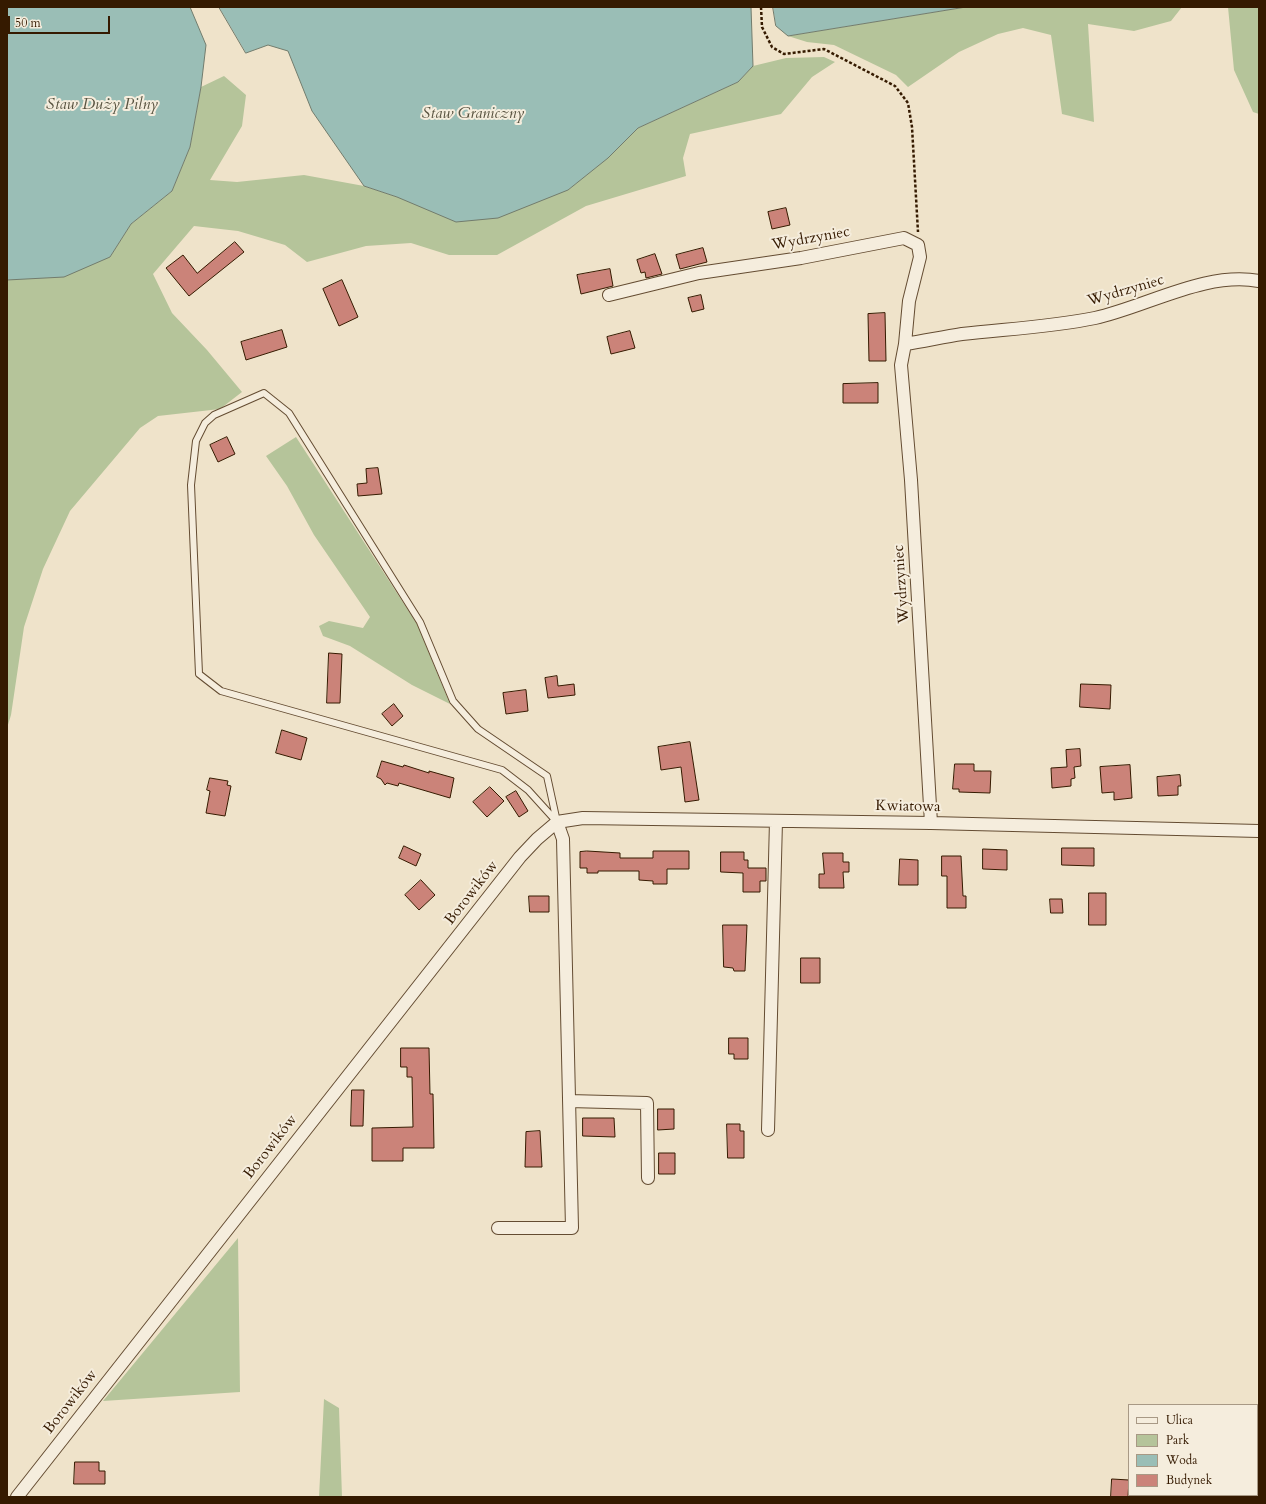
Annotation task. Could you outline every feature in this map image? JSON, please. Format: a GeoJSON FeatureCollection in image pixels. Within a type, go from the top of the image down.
{"type":"FeatureCollection","features":[{"type":"Feature","properties":{"kind":"street","name":"Wydrzyniec"},"geometry":{"type":"LineString","coordinates":[[609,295],[699,273],[801,258],[904,238],[918,245],[920,257],[909,301],[905,344],[901,365],[911,480],[931,823]]}},
{"type":"Feature","properties":{"kind":"street","name":"Wydrzyniec"},"geometry":{"type":"LineString","coordinates":[[905,344],[960,334],[1095,318],[1134,308],[1199,284],[1222,279],[1244,278],[1259,281]]}},
{"type":"Feature","properties":{"kind":"street","name":"Kwiatowa"},"geometry":{"type":"LineString","coordinates":[[556,822],[583,818],[931,823],[1259,831]]}},
{"type":"Feature","properties":{"kind":"street"},"geometry":{"type":"LineString","coordinates":[[768,1130],[776,821]]}},
{"type":"Feature","properties":{"kind":"street"},"geometry":{"type":"LineString","coordinates":[[498,1228],[572,1228],[563,839],[556,822]]}},
{"type":"Feature","properties":{"kind":"street","name":"Borowików"},"geometry":{"type":"LineString","coordinates":[[17,1497],[520,857],[556,822]]}},
{"type":"Feature","properties":{"kind":"street"},"geometry":{"type":"LineString","coordinates":[[569,1101],[647,1102],[648,1178]]}},
{"type":"Feature","properties":{"kind":"lane"},"geometry":{"type":"LineString","coordinates":[[264,393],[288,413],[420,622],[453,701],[478,729],[547,776],[556,822],[528,790],[502,770],[221,691],[199,674],[191,485],[196,441],[205,423],[214,415],[264,393]]}},
{"type":"Feature","properties":{"kind":"path"},"geometry":{"type":"LineString","coordinates":[[761,7],[762,27],[772,47],[784,54],[824,49],[874,73],[895,86],[908,103],[912,127],[918,216],[918,245]]}},
{"type":"Feature","properties":{"kind":"green space"},"geometry":{"type":"Polygon","coordinates":[[[966,7],[1182,7],[1171,21],[1134,31],[1088,24],[1094,122],[1062,114],[1051,35],[1023,28],[998,34],[959,52],[908,87],[896,75],[834,45],[807,42],[788,36],[966,7]]]}},
{"type":"Feature","properties":{"kind":"green space"},"geometry":{"type":"Polygon","coordinates":[[[1228,7],[1259,7],[1259,114],[1253,112],[1234,70],[1228,7]]]}},
{"type":"Feature","properties":{"kind":"green space"},"geometry":{"type":"Polygon","coordinates":[[[824,57],[835,62],[812,77],[781,114],[690,134],[683,158],[686,176],[586,206],[497,255],[449,255],[411,243],[366,246],[307,262],[285,245],[238,231],[194,226],[153,274],[172,313],[207,350],[242,392],[220,409],[158,416],[140,428],[70,511],[43,569],[24,627],[11,715],[7,728],[7,280],[110,257],[131,224],[172,191],[190,147],[201,87],[224,76],[246,95],[242,126],[210,180],[237,182],[304,175],[364,186],[397,197],[568,190],[607,158],[638,128],[738,82],[753,66],[786,58],[824,57]]]}},
{"type":"Feature","properties":{"kind":"green space"},"geometry":{"type":"Polygon","coordinates":[[[296,437],[417,624],[450,704],[412,685],[350,646],[323,636],[319,626],[329,621],[363,628],[370,617],[314,535],[287,486],[266,456],[296,437]]]}},
{"type":"Feature","properties":{"kind":"green space"},"geometry":{"type":"Polygon","coordinates":[[[238,1238],[240,1392],[103,1401],[238,1238]]]}},
{"type":"Feature","properties":{"kind":"green space"},"geometry":{"type":"Polygon","coordinates":[[[324,1399],[339,1408],[342,1497],[319,1497],[324,1399]]]}},
{"type":"Feature","properties":{"kind":"water","name":"Staw Duży Pilny"},"geometry":{"type":"Polygon","coordinates":[[[7,7],[190,7],[206,45],[201,87],[190,147],[172,191],[131,224],[110,257],[64,277],[7,280],[7,7]]]}},
{"type":"Feature","properties":{"kind":"water","name":"Staw Graniczny"},"geometry":{"type":"Polygon","coordinates":[[[219,7],[751,7],[753,66],[738,82],[638,128],[608,158],[568,190],[498,218],[456,222],[397,197],[364,186],[312,111],[288,51],[268,45],[246,53],[219,7]]]}},
{"type":"Feature","properties":{"kind":"water"},"geometry":{"type":"Polygon","coordinates":[[[773,7],[966,7],[788,36],[776,26],[773,7]]]}},
{"type":"Feature","properties":{"kind":"building"},"geometry":{"type":"Polygon","coordinates":[[[786,208],[790,225],[772,229],[768,212],[786,208]]]}},
{"type":"Feature","properties":{"kind":"building"},"geometry":{"type":"Polygon","coordinates":[[[235,242],[244,252],[189,296],[166,268],[183,255],[197,273],[235,242]]]}},
{"type":"Feature","properties":{"kind":"building"},"geometry":{"type":"Polygon","coordinates":[[[703,248],[707,262],[680,269],[676,255],[703,248]]]}},
{"type":"Feature","properties":{"kind":"building"},"geometry":{"type":"Polygon","coordinates":[[[655,254],[662,274],[646,278],[645,272],[641,273],[637,260],[655,254]]]}},
{"type":"Feature","properties":{"kind":"building"},"geometry":{"type":"Polygon","coordinates":[[[610,269],[613,286],[581,294],[577,275],[610,269]]]}},
{"type":"Feature","properties":{"kind":"building"},"geometry":{"type":"Polygon","coordinates":[[[342,280],[358,317],[339,326],[323,289],[342,280]]]}},
{"type":"Feature","properties":{"kind":"building"},"geometry":{"type":"Polygon","coordinates":[[[701,295],[704,309],[692,312],[688,298],[701,295]]]}},
{"type":"Feature","properties":{"kind":"building"},"geometry":{"type":"Polygon","coordinates":[[[885,313],[886,361],[869,361],[868,314],[885,313]]]}},
{"type":"Feature","properties":{"kind":"building"},"geometry":{"type":"Polygon","coordinates":[[[282,330],[287,347],[246,360],[241,342],[282,330]]]}},
{"type":"Feature","properties":{"kind":"building"},"geometry":{"type":"Polygon","coordinates":[[[630,331],[635,348],[611,354],[607,337],[630,331]]]}},
{"type":"Feature","properties":{"kind":"building"},"geometry":{"type":"Polygon","coordinates":[[[878,383],[878,403],[843,403],[843,384],[878,383]]]}},
{"type":"Feature","properties":{"kind":"building"},"geometry":{"type":"Polygon","coordinates":[[[227,437],[235,454],[218,462],[210,445],[227,437]]]}},
{"type":"Feature","properties":{"kind":"building"},"geometry":{"type":"Polygon","coordinates":[[[378,468],[382,494],[358,496],[357,484],[367,483],[366,469],[378,468]]]}},
{"type":"Feature","properties":{"kind":"building"},"geometry":{"type":"Polygon","coordinates":[[[329,653],[342,654],[340,703],[327,703],[329,653]]]}},
{"type":"Feature","properties":{"kind":"building"},"geometry":{"type":"Polygon","coordinates":[[[557,676],[558,686],[574,684],[575,695],[548,698],[545,678],[557,676]]]}},
{"type":"Feature","properties":{"kind":"building"},"geometry":{"type":"Polygon","coordinates":[[[1081,684],[1111,685],[1110,709],[1080,707],[1081,684]]]}},
{"type":"Feature","properties":{"kind":"building"},"geometry":{"type":"Polygon","coordinates":[[[526,690],[528,711],[506,714],[503,693],[526,690]]]}},
{"type":"Feature","properties":{"kind":"building"},"geometry":{"type":"Polygon","coordinates":[[[394,704],[403,716],[392,726],[382,714],[394,704]]]}},
{"type":"Feature","properties":{"kind":"building"},"geometry":{"type":"Polygon","coordinates":[[[282,730],[307,738],[301,760],[276,753],[282,730]]]}},
{"type":"Feature","properties":{"kind":"building"},"geometry":{"type":"Polygon","coordinates":[[[690,742],[699,800],[685,802],[681,767],[661,770],[658,747],[690,742]]]}},
{"type":"Feature","properties":{"kind":"building"},"geometry":{"type":"Polygon","coordinates":[[[1080,749],[1081,766],[1074,767],[1075,778],[1071,779],[1071,786],[1052,788],[1051,768],[1067,767],[1066,750],[1080,749]]]}},
{"type":"Feature","properties":{"kind":"building"},"geometry":{"type":"Polygon","coordinates":[[[382,761],[454,778],[450,798],[399,783],[398,786],[387,783],[385,785],[381,779],[377,777],[382,761]]]}},
{"type":"Feature","properties":{"kind":"building"},"geometry":{"type":"Polygon","coordinates":[[[955,764],[974,764],[974,771],[991,771],[990,793],[959,792],[959,789],[953,789],[955,764]]]}},
{"type":"Feature","properties":{"kind":"building"},"geometry":{"type":"Polygon","coordinates":[[[1130,765],[1132,798],[1114,800],[1114,792],[1102,793],[1100,767],[1130,765]]]}},
{"type":"Feature","properties":{"kind":"building"},"geometry":{"type":"Polygon","coordinates":[[[1180,775],[1181,786],[1178,786],[1178,795],[1158,796],[1157,777],[1180,775]]]}},
{"type":"Feature","properties":{"kind":"building"},"geometry":{"type":"Polygon","coordinates":[[[210,778],[228,781],[227,785],[231,786],[225,816],[206,813],[210,791],[207,790],[210,778]]]}},
{"type":"Feature","properties":{"kind":"building"},"geometry":{"type":"Polygon","coordinates":[[[490,787],[504,801],[487,817],[473,802],[490,787]]]}},
{"type":"Feature","properties":{"kind":"building"},"geometry":{"type":"Polygon","coordinates":[[[516,791],[528,811],[519,817],[506,797],[516,791]]]}},
{"type":"Feature","properties":{"kind":"building"},"geometry":{"type":"Polygon","coordinates":[[[404,846],[421,854],[416,866],[399,858],[404,846]]]}},
{"type":"Feature","properties":{"kind":"building"},"geometry":{"type":"Polygon","coordinates":[[[1062,848],[1094,848],[1094,866],[1062,865],[1062,848]]]}},
{"type":"Feature","properties":{"kind":"building"},"geometry":{"type":"Polygon","coordinates":[[[983,849],[1007,850],[1007,870],[983,869],[983,849]]]}},
{"type":"Feature","properties":{"kind":"building"},"geometry":{"type":"Polygon","coordinates":[[[653,851],[689,851],[689,869],[667,869],[667,884],[653,884],[653,881],[639,880],[639,871],[598,871],[598,873],[587,873],[587,868],[580,868],[580,852],[620,853],[620,858],[653,858],[653,851]]]}},
{"type":"Feature","properties":{"kind":"building"},"geometry":{"type":"Polygon","coordinates":[[[721,852],[744,852],[744,860],[748,860],[748,868],[766,868],[766,881],[760,881],[760,892],[743,892],[743,873],[721,872],[721,852]]]}},
{"type":"Feature","properties":{"kind":"building"},"geometry":{"type":"Polygon","coordinates":[[[823,853],[843,853],[843,862],[849,862],[849,872],[843,872],[844,888],[819,888],[819,874],[824,874],[823,853]]]}},
{"type":"Feature","properties":{"kind":"building"},"geometry":{"type":"Polygon","coordinates":[[[942,856],[961,856],[963,896],[966,896],[966,908],[947,908],[947,876],[942,876],[942,856]]]}},
{"type":"Feature","properties":{"kind":"building"},"geometry":{"type":"Polygon","coordinates":[[[900,859],[918,860],[918,885],[899,885],[900,859]]]}},
{"type":"Feature","properties":{"kind":"building"},"geometry":{"type":"Polygon","coordinates":[[[421,880],[435,895],[419,910],[405,895],[421,880]]]}},
{"type":"Feature","properties":{"kind":"building"},"geometry":{"type":"Polygon","coordinates":[[[1089,893],[1106,893],[1106,925],[1089,925],[1089,893]]]}},
{"type":"Feature","properties":{"kind":"building"},"geometry":{"type":"Polygon","coordinates":[[[529,896],[549,896],[549,912],[530,912],[529,896]]]}},
{"type":"Feature","properties":{"kind":"building"},"geometry":{"type":"Polygon","coordinates":[[[1050,899],[1062,899],[1063,913],[1051,913],[1050,899]]]}},
{"type":"Feature","properties":{"kind":"building"},"geometry":{"type":"Polygon","coordinates":[[[723,925],[747,925],[745,971],[734,971],[733,968],[724,967],[723,925]]]}},
{"type":"Feature","properties":{"kind":"building"},"geometry":{"type":"Polygon","coordinates":[[[801,958],[820,958],[820,983],[801,983],[801,958]]]}},
{"type":"Feature","properties":{"kind":"building"},"geometry":{"type":"Polygon","coordinates":[[[729,1038],[748,1038],[748,1059],[734,1059],[734,1054],[729,1054],[729,1038]]]}},
{"type":"Feature","properties":{"kind":"building"},"geometry":{"type":"Polygon","coordinates":[[[401,1048],[429,1048],[430,1094],[433,1094],[434,1148],[403,1148],[403,1161],[372,1161],[372,1128],[413,1127],[412,1077],[407,1077],[407,1067],[401,1067],[401,1048]]]}},
{"type":"Feature","properties":{"kind":"building"},"geometry":{"type":"Polygon","coordinates":[[[352,1090],[364,1090],[363,1126],[351,1126],[352,1090]]]}},
{"type":"Feature","properties":{"kind":"building"},"geometry":{"type":"Polygon","coordinates":[[[658,1109],[674,1109],[674,1129],[658,1130],[658,1109]]]}},
{"type":"Feature","properties":{"kind":"building"},"geometry":{"type":"Polygon","coordinates":[[[583,1118],[614,1118],[615,1137],[583,1136],[583,1118]]]}},
{"type":"Feature","properties":{"kind":"building"},"geometry":{"type":"Polygon","coordinates":[[[727,1124],[740,1124],[740,1131],[744,1131],[744,1158],[728,1158],[727,1124]]]}},
{"type":"Feature","properties":{"kind":"building"},"geometry":{"type":"Polygon","coordinates":[[[540,1131],[542,1167],[525,1167],[526,1132],[540,1131]]]}},
{"type":"Feature","properties":{"kind":"building"},"geometry":{"type":"Polygon","coordinates":[[[659,1153],[675,1153],[675,1174],[659,1174],[659,1153]]]}},
{"type":"Feature","properties":{"kind":"building"},"geometry":{"type":"Polygon","coordinates":[[[75,1462],[99,1462],[99,1471],[105,1471],[105,1484],[74,1484],[75,1462]]]}},
{"type":"Feature","properties":{"kind":"building"},"geometry":{"type":"Polygon","coordinates":[[[1112,1479],[1128,1480],[1128,1497],[1111,1497],[1112,1479]]]}}]}
